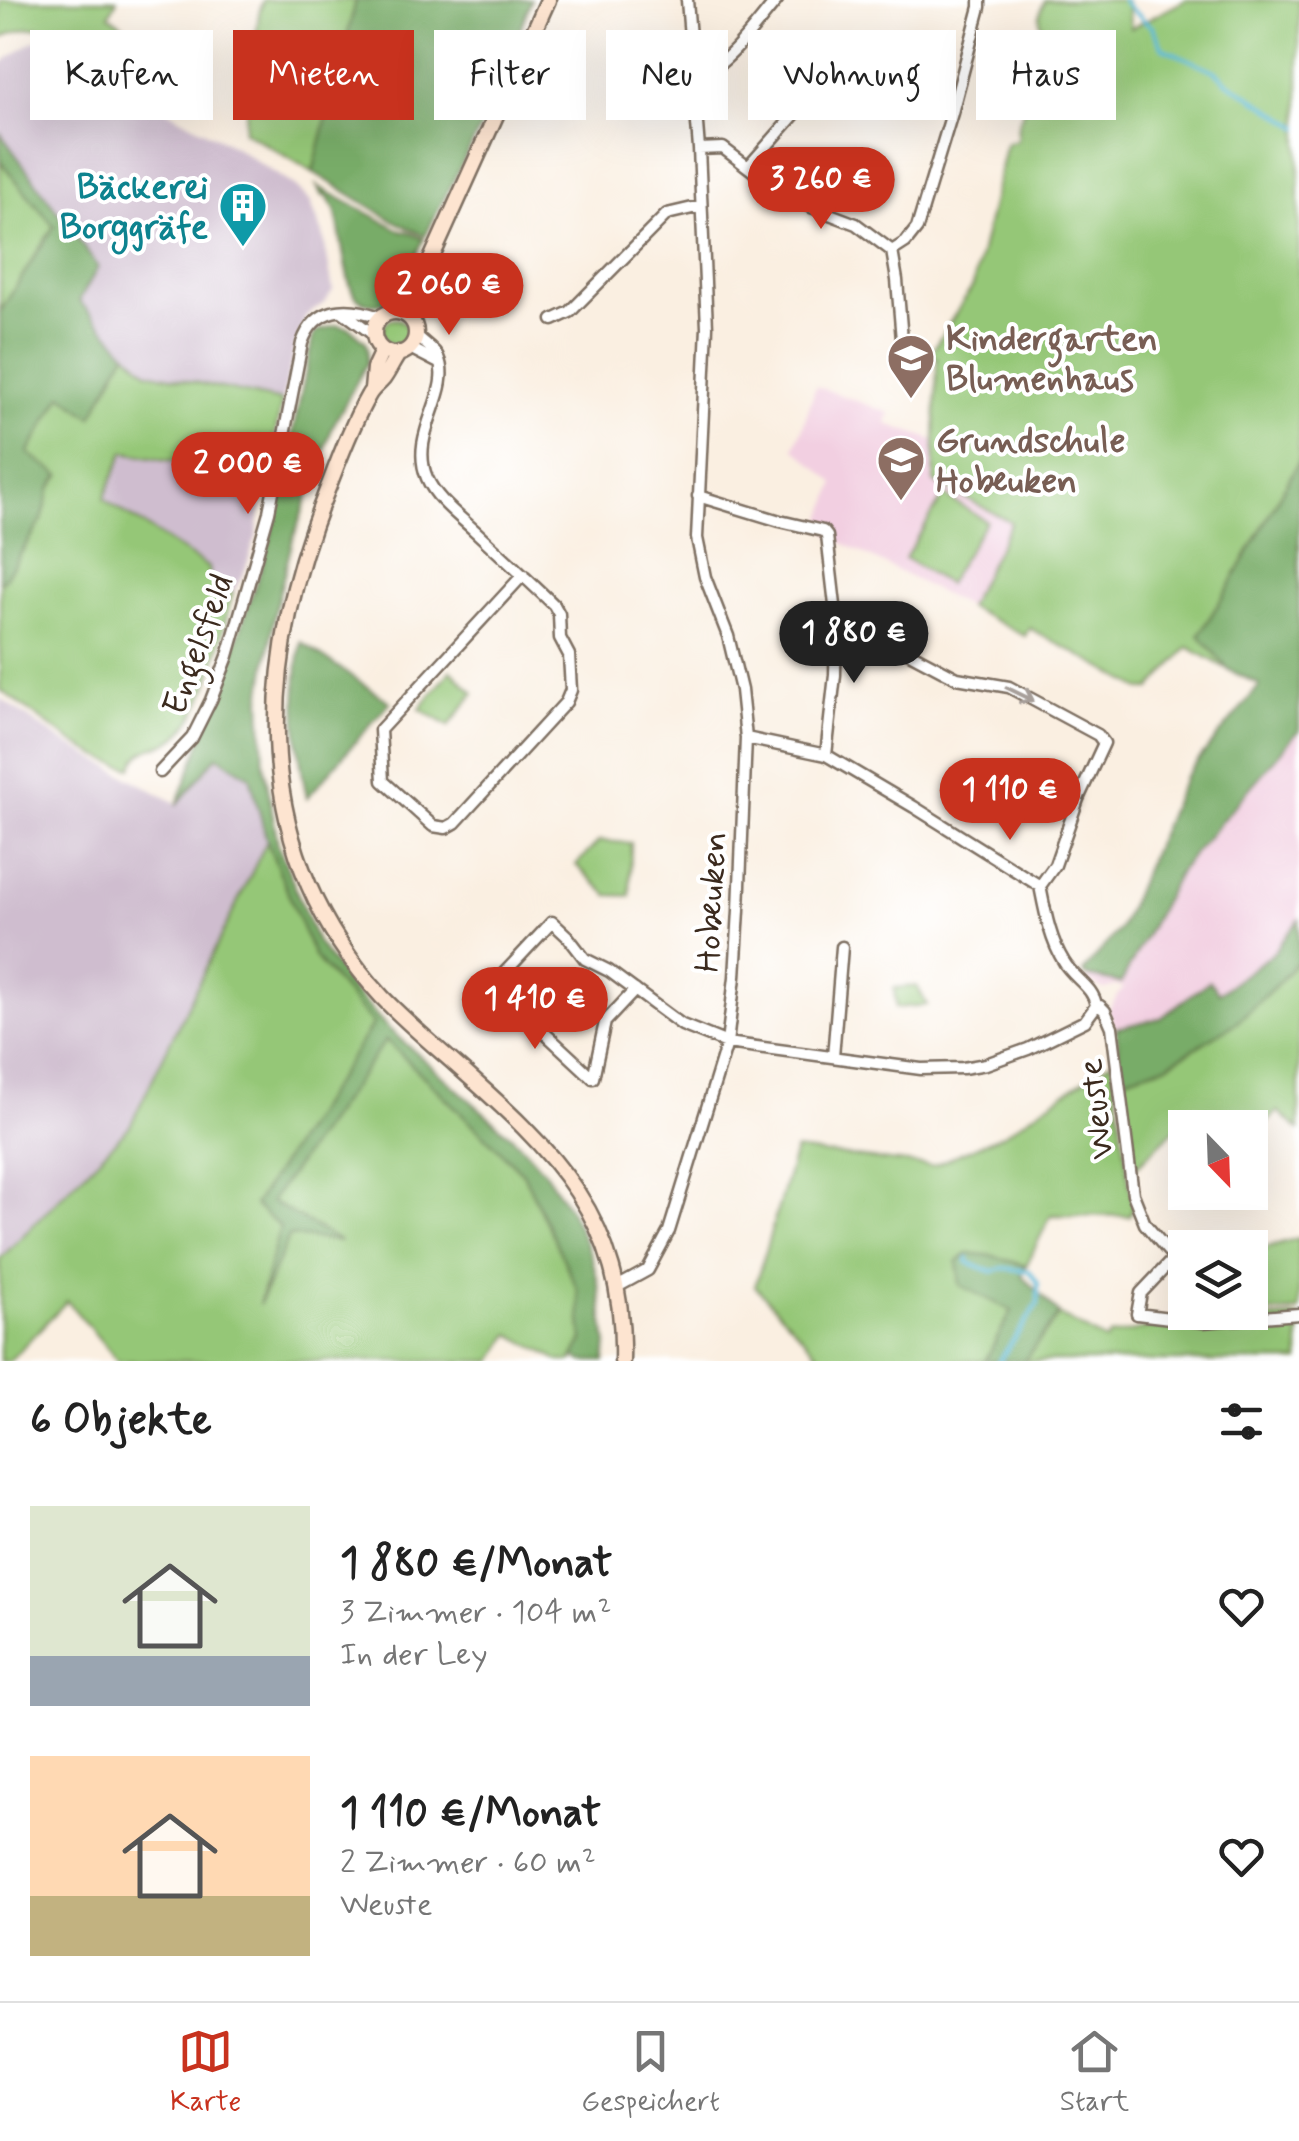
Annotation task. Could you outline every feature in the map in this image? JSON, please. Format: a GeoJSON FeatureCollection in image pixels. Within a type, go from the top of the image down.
{"type":"FeatureCollection","features":[{"type":"Feature","properties":{"kind":"main road"},"geometry":{"type":"LineString","coordinates":[[548,0],[422,277],[409,291],[405,316],[408,345],[372,390],[356,419],[314,524],[285,632],[276,738],[287,825],[314,899],[335,936],[385,1000],[526,1128],[575,1186],[600,1229],[617,1288],[622,1361]]}},
{"type":"Feature","properties":{"kind":"main road"},"geometry":{"type":"LineString","coordinates":[[382,350],[374,334],[375,325],[390,312],[405,316]]}},
{"type":"Feature","properties":{"kind":"main road"},"geometry":{"type":"LineString","coordinates":[[382,350],[408,345]]}},
{"type":"Feature","properties":{"kind":"main road"},"geometry":{"type":"LineString","coordinates":[[372,390],[374,368],[382,350]]}},
{"type":"Feature","properties":{"kind":"street","name":"Hobeuken"},"geometry":{"type":"LineString","coordinates":[[688,0],[690,30]]}},
{"type":"Feature","properties":{"kind":"street"},"geometry":{"type":"LineString","coordinates":[[728,54],[777,0]]}},
{"type":"Feature","properties":{"kind":"street"},"geometry":{"type":"LineString","coordinates":[[892,251],[917,228],[952,113],[980,0]]}},
{"type":"Feature","properties":{"kind":"street","name":"Hobeuken"},"geometry":{"type":"LineString","coordinates":[[617,1288],[648,1270],[669,1231],[726,1042],[735,977],[746,738],[736,664],[700,560],[697,538],[706,326],[697,120]]}},
{"type":"Feature","properties":{"kind":"street"},"geometry":{"type":"LineString","coordinates":[[749,166],[790,120]]}},
{"type":"Feature","properties":{"kind":"street"},"geometry":{"type":"LineString","coordinates":[[699,149],[723,148],[790,199],[856,224],[892,251],[902,340]]}},
{"type":"Feature","properties":{"kind":"street"},"geometry":{"type":"LineString","coordinates":[[554,320],[578,306],[668,214],[701,206]]}},
{"type":"Feature","properties":{"kind":"street"},"geometry":{"type":"LineString","coordinates":[[343,312],[366,312],[380,318]]}},
{"type":"Feature","properties":{"kind":"street"},"geometry":{"type":"LineString","coordinates":[[343,312],[374,334]]}},
{"type":"Feature","properties":{"kind":"street","name":"Engelsfeld"},"geometry":{"type":"LineString","coordinates":[[160,772],[192,738],[212,700],[228,656],[265,531],[306,330],[321,315],[343,312]]}},
{"type":"Feature","properties":{"kind":"street"},"geometry":{"type":"LineString","coordinates":[[408,345],[439,363],[442,376],[422,446],[429,482],[440,498],[523,576],[558,609],[560,638],[569,655],[570,695],[455,823],[439,828],[428,823],[383,781],[380,730],[523,576]]}},
{"type":"Feature","properties":{"kind":"street"},"geometry":{"type":"LineString","coordinates":[[698,496],[824,531],[827,536],[836,614],[835,676],[826,755]]}},
{"type":"Feature","properties":{"kind":"street"},"geometry":{"type":"LineString","coordinates":[[746,738],[826,755],[1040,886],[1055,865],[1104,743],[1098,735],[1009,688],[957,678],[836,614]]}},
{"type":"Feature","properties":{"kind":"street","name":"Weuste"},"geometry":{"type":"LineString","coordinates":[[1040,886],[1058,951],[1076,979],[1095,997],[1096,1006],[1106,1010],[1112,1026],[1132,1194],[1145,1224],[1174,1258],[1140,1293],[1137,1314],[1203,1322],[1299,1314]]}},
{"type":"Feature","properties":{"kind":"street"},"geometry":{"type":"LineString","coordinates":[[635,990],[606,1022],[593,1078],[494,986],[552,922],[585,959],[609,971],[635,990],[682,1025],[726,1042],[921,1068],[963,1068],[1028,1050],[1085,1022],[1096,1006]]}},
{"type":"Feature","properties":{"kind":"street"},"geometry":{"type":"LineString","coordinates":[[833,1057],[842,947]]}},
{"type":"Feature","properties":{"kind":"shaded area"},"geometry":{"type":"Polygon","coordinates":[[[30,43],[30,120],[185,120],[235,147],[296,187],[310,201],[323,234],[333,290],[325,302],[306,316],[282,401],[147,372],[79,301],[98,266],[0,133],[0,66],[30,43]]]}},
{"type":"Feature","properties":{"kind":"shaded area","name":"Grundschule Hobeuken"},"geometry":{"type":"Polygon","coordinates":[[[816,386],[890,413],[887,424],[934,440],[934,482],[1011,521],[968,607],[831,537],[821,524],[835,483],[794,448],[816,386]]]}},
{"type":"Feature","properties":{"kind":"shaded area"},"geometry":{"type":"Polygon","coordinates":[[[123,452],[266,478],[256,537],[233,593],[104,500],[123,452]]]}},
{"type":"Feature","properties":{"kind":"shaded area"},"geometry":{"type":"Polygon","coordinates":[[[0,698],[62,741],[178,804],[217,758],[250,776],[267,841],[130,1126],[0,1259],[0,698]]]}},
{"type":"Feature","properties":{"kind":"shaded area"},"geometry":{"type":"Polygon","coordinates":[[[1299,730],[1299,920],[1272,954],[1218,993],[1209,981],[1161,1018],[1116,1028],[1108,1010],[1124,987],[1104,989],[1088,981],[1087,976],[1121,982],[1180,870],[1299,730]]]}},
{"type":"Feature","properties":{"kind":"green space"},"geometry":{"type":"Polygon","coordinates":[[[0,0],[117,0],[109,15],[128,29],[30,28],[0,39],[0,0]]]}},
{"type":"Feature","properties":{"kind":"green space"},"geometry":{"type":"Polygon","coordinates":[[[263,0],[357,0],[349,30],[257,30],[263,0]]]}},
{"type":"Feature","properties":{"kind":"green space"},"geometry":{"type":"Polygon","coordinates":[[[356,0],[531,0],[520,30],[434,30],[434,120],[484,120],[425,236],[313,172],[326,120],[414,120],[414,30],[348,30],[356,0]]]}},
{"type":"Feature","properties":{"kind":"green space"},"geometry":{"type":"Polygon","coordinates":[[[1045,0],[1126,0],[1131,28],[1186,0],[1299,0],[1299,461],[1199,635],[1229,670],[1188,647],[1151,689],[1141,689],[1029,628],[1025,636],[968,607],[1011,522],[934,482],[937,358],[930,354],[973,286],[1006,143],[1017,140],[1020,120],[1116,120],[1116,30],[1043,30],[1045,0]]]}},
{"type":"Feature","properties":{"kind":"green space"},"geometry":{"type":"Polygon","coordinates":[[[245,120],[326,120],[313,172],[244,131],[245,120]]]}},
{"type":"Feature","properties":{"kind":"green space"},"geometry":{"type":"Polygon","coordinates":[[[0,133],[98,267],[79,301],[126,352],[92,417],[62,395],[28,453],[60,475],[50,489],[42,520],[3,581],[0,312],[54,226],[0,161],[0,133]]]}},
{"type":"Feature","properties":{"kind":"green space"},"geometry":{"type":"Polygon","coordinates":[[[0,161],[54,226],[0,312],[0,161]]]}},
{"type":"Feature","properties":{"kind":"green space"},"geometry":{"type":"Polygon","coordinates":[[[317,186],[424,239],[392,297],[374,304],[365,303],[354,294],[335,210],[317,186]]]}},
{"type":"Feature","properties":{"kind":"green space"},"geometry":{"type":"Polygon","coordinates":[[[395,319],[404,323],[408,332],[404,341],[395,345],[386,341],[382,332],[386,323],[395,319]]]}},
{"type":"Feature","properties":{"kind":"green space"},"geometry":{"type":"Polygon","coordinates":[[[337,325],[350,328],[366,342],[367,363],[333,426],[293,539],[275,611],[261,699],[264,763],[278,845],[317,942],[353,990],[389,1029],[521,1145],[570,1210],[591,1255],[599,1286],[607,1345],[605,1361],[575,1357],[572,1361],[583,1340],[578,1290],[523,1173],[386,1040],[271,1201],[339,1241],[289,1236],[259,1305],[280,1227],[254,1205],[373,1024],[314,956],[267,841],[250,776],[217,756],[177,805],[269,545],[313,337],[317,331],[337,325]]]}},
{"type":"Feature","properties":{"kind":"green space"},"geometry":{"type":"Polygon","coordinates":[[[126,352],[148,372],[282,401],[266,478],[124,452],[104,499],[209,568],[210,578],[233,593],[207,686],[191,720],[174,739],[142,753],[132,768],[80,747],[0,690],[0,581],[42,520],[50,489],[60,476],[28,454],[62,394],[92,416],[126,352]]]}},
{"type":"Feature","properties":{"kind":"green space"},"geometry":{"type":"Polygon","coordinates":[[[1299,461],[1299,730],[1180,870],[1121,983],[1087,976],[1083,972],[1120,928],[1184,778],[1260,685],[1229,670],[1199,635],[1299,461]]]}},
{"type":"Feature","properties":{"kind":"green space"},"geometry":{"type":"Polygon","coordinates":[[[944,495],[986,521],[947,584],[905,558],[944,495]]]}},
{"type":"Feature","properties":{"kind":"green space"},"geometry":{"type":"Polygon","coordinates":[[[301,642],[390,702],[307,798],[296,720],[301,642]]]}},
{"type":"Feature","properties":{"kind":"green space"},"geometry":{"type":"Polygon","coordinates":[[[451,670],[474,693],[449,726],[420,709],[451,670]]]}},
{"type":"Feature","properties":{"kind":"green space"},"geometry":{"type":"Polygon","coordinates":[[[267,841],[314,956],[386,1039],[523,1173],[578,1290],[583,1340],[572,1361],[560,1361],[510,1334],[493,1361],[118,1361],[67,1301],[9,1361],[0,1361],[0,1259],[130,1126],[267,841]]]}},
{"type":"Feature","properties":{"kind":"green space"},"geometry":{"type":"Polygon","coordinates":[[[599,841],[631,843],[630,896],[608,895],[576,865],[599,841]]]}},
{"type":"Feature","properties":{"kind":"green space"},"geometry":{"type":"Polygon","coordinates":[[[1299,920],[1299,960],[1236,1023],[1167,1065],[1121,1079],[1116,1028],[1161,1018],[1209,981],[1219,993],[1272,954],[1299,920]]]}},
{"type":"Feature","properties":{"kind":"green space"},"geometry":{"type":"Polygon","coordinates":[[[1299,960],[1299,1130],[1278,1111],[1268,1122],[1268,1110],[1168,1110],[1168,1136],[1133,1170],[1121,1079],[1167,1065],[1236,1023],[1299,960]]]}},
{"type":"Feature","properties":{"kind":"green space"},"geometry":{"type":"Polygon","coordinates":[[[917,986],[927,1005],[896,1008],[894,988],[917,986]]]}},
{"type":"Feature","properties":{"kind":"green space"},"geometry":{"type":"Polygon","coordinates":[[[1112,1061],[1133,1208],[1130,1216],[1051,1215],[1026,1266],[994,1256],[961,1285],[1012,1311],[985,1361],[825,1361],[755,1286],[795,1150],[932,1166],[1004,1134],[1112,1061]]]}},
{"type":"Feature","properties":{"kind":"green space"},"geometry":{"type":"Polygon","coordinates":[[[1299,1238],[1299,1311],[1268,1313],[1268,1247],[1299,1238]]]}},
{"type":"Feature","properties":{"kind":"green space"},"geometry":{"type":"Polygon","coordinates":[[[968,1253],[1026,1266],[1022,1275],[1059,1314],[1024,1361],[985,1361],[1012,1311],[960,1285],[957,1262],[968,1253]]]}},
{"type":"Feature","properties":{"kind":"green space"},"geometry":{"type":"Polygon","coordinates":[[[1059,1315],[1106,1341],[1109,1336],[1168,1324],[1168,1330],[1268,1330],[1268,1318],[1299,1317],[1299,1361],[1024,1361],[1059,1315]]]}},
{"type":"Feature","properties":{"kind":"waterway"},"geometry":{"type":"LineString","coordinates":[[1123,0],[1152,27],[1163,48],[1215,71],[1299,127]]}},
{"type":"Feature","properties":{"kind":"waterway"},"geometry":{"type":"LineString","coordinates":[[968,1258],[967,1262],[993,1272],[1003,1268],[1030,1271],[1038,1283],[1038,1304],[999,1361]]}},
{"type":"Feature","properties":{"kind":"place","name":"Bäckerei Borggräfe"},"geometry":{"type":"Point","coordinates":[243,248]}},
{"type":"Feature","properties":{"kind":"place","name":"Kindergarten Blumenhaus"},"geometry":{"type":"Point","coordinates":[911,400]}},
{"type":"Feature","properties":{"kind":"place","name":"Grundschule Hobeuken"},"geometry":{"type":"Point","coordinates":[901,502]}}]}
